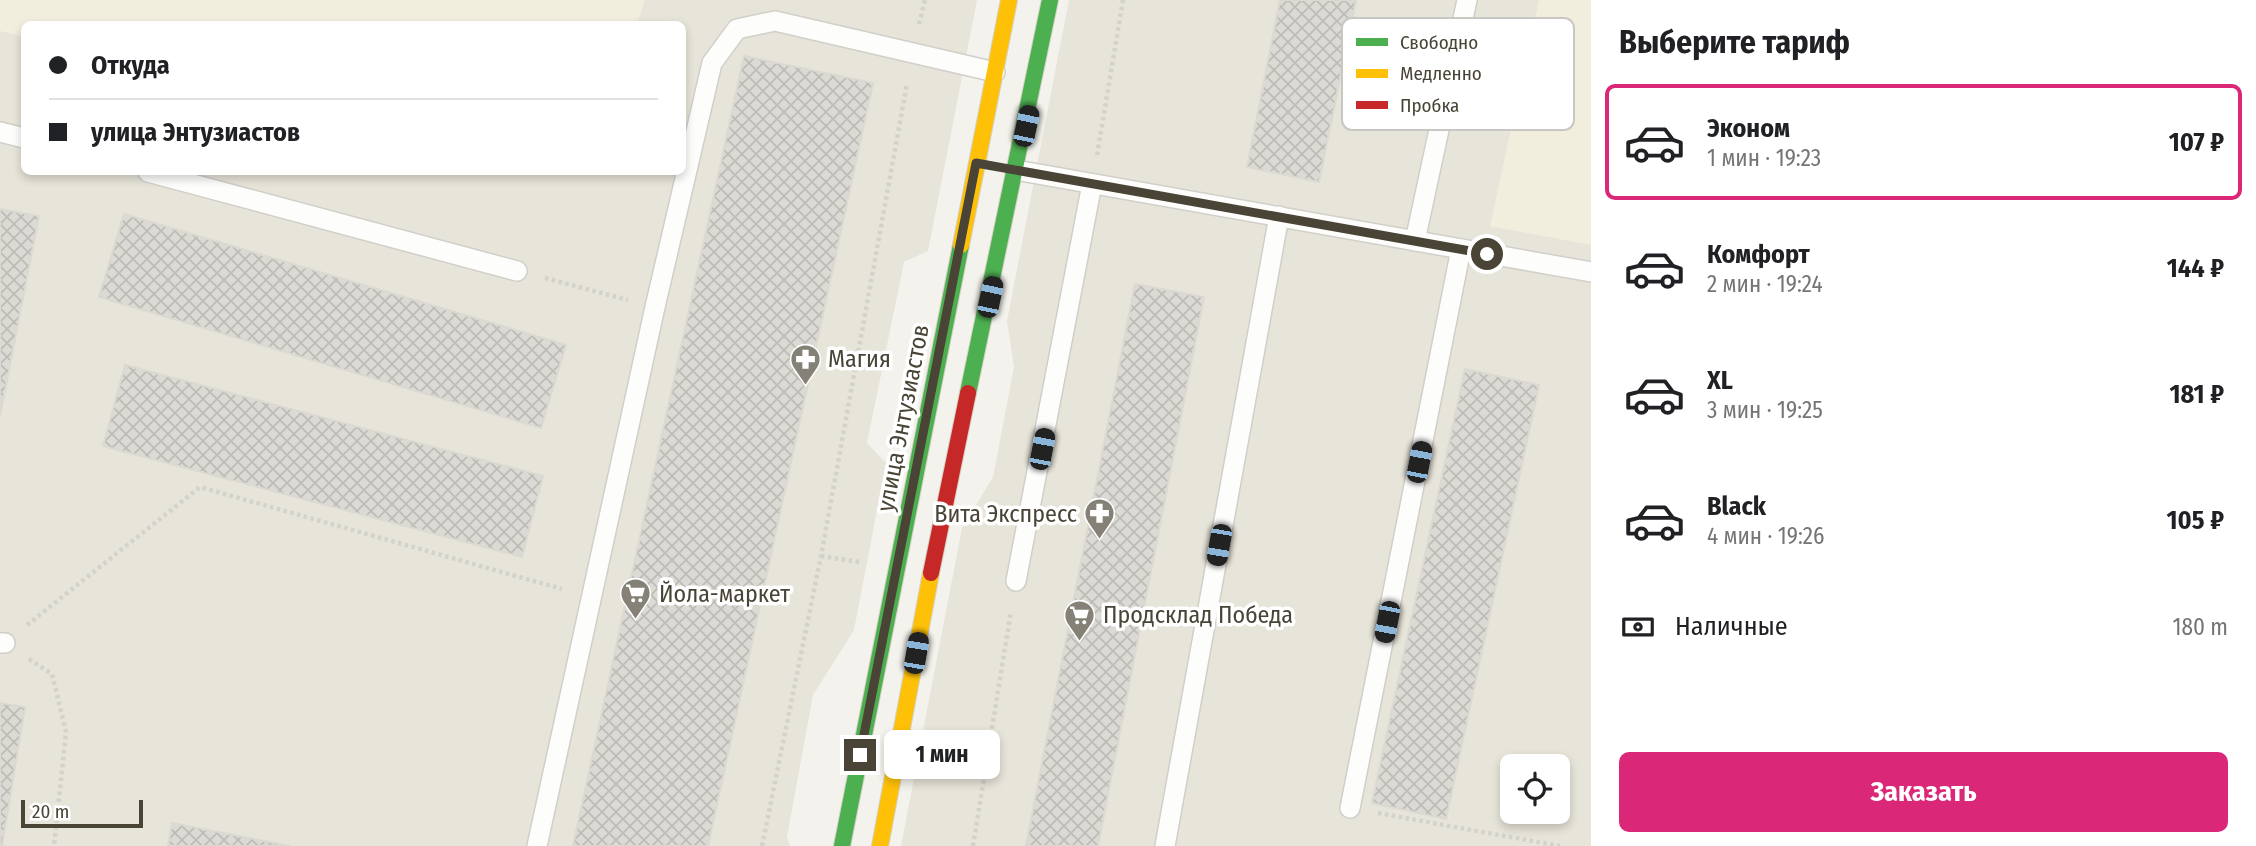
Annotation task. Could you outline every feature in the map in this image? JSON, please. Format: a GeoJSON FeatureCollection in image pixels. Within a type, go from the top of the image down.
{"type":"FeatureCollection","features":[{"type":"Feature","properties":{"kind":"main road","name":"улица Энтузиастов"},"geometry":{"type":"LineString","coordinates":[[880,846],[931,571],[996,166],[1015,76],[1009,0]]}},
{"type":"Feature","properties":{"kind":"main road","name":"улица Энтузиастов"},"geometry":{"type":"LineString","coordinates":[[842,846],[1015,76],[1050,0]]}},
{"type":"Feature","properties":{"kind":"lane"},"geometry":{"type":"LineString","coordinates":[[1463,18],[1467,0]]}},
{"type":"Feature","properties":{"kind":"lane"},"geometry":{"type":"LineString","coordinates":[[686,174],[712,63],[737,29],[775,20],[1015,76]]}},
{"type":"Feature","properties":{"kind":"lane"},"geometry":{"type":"LineString","coordinates":[[1416,241],[1439,130]]}},
{"type":"Feature","properties":{"kind":"lane"},"geometry":{"type":"LineString","coordinates":[[0,132],[21,137]]}},
{"type":"Feature","properties":{"kind":"lane"},"geometry":{"type":"LineString","coordinates":[[996,166],[1591,272]]}},
{"type":"Feature","properties":{"kind":"lane"},"geometry":{"type":"LineString","coordinates":[[159,175],[517,271]]}},
{"type":"Feature","properties":{"kind":"lane"},"geometry":{"type":"LineString","coordinates":[[537,846],[686,175]]}},
{"type":"Feature","properties":{"kind":"lane"},"geometry":{"type":"LineString","coordinates":[[1016,581],[1092,184]]}},
{"type":"Feature","properties":{"kind":"lane"},"geometry":{"type":"LineString","coordinates":[[1165,846],[1279,216]]}},
{"type":"Feature","properties":{"kind":"lane"},"geometry":{"type":"LineString","coordinates":[[1350,808],[1461,249]]}},
{"type":"Feature","properties":{"kind":"path"},"geometry":{"type":"LineString","coordinates":[[762,846],[821,556],[912,52],[925,0]]}},
{"type":"Feature","properties":{"kind":"path"},"geometry":{"type":"LineString","coordinates":[[1092,184],[1123,0]]}},
{"type":"Feature","properties":{"kind":"path"},"geometry":{"type":"LineString","coordinates":[[517,271],[655,307]]}},
{"type":"Feature","properties":{"kind":"path"},"geometry":{"type":"LineString","coordinates":[[54,846],[66,732],[52,674],[2,643],[200,487],[592,597]]}},
{"type":"Feature","properties":{"kind":"path"},"geometry":{"type":"LineString","coordinates":[[821,556],[867,563]]}},
{"type":"Feature","properties":{"kind":"path"},"geometry":{"type":"LineString","coordinates":[[973,846],[1016,581]]}},
{"type":"Feature","properties":{"kind":"path"},"geometry":{"type":"LineString","coordinates":[[1350,808],[1559,846]]}},
{"type":"Feature","properties":{"kind":"shaded area"},"geometry":{"type":"Polygon","coordinates":[[[0,0],[977,0],[928,251],[904,262],[867,443],[886,463],[854,630],[813,695],[787,837],[790,846],[0,846],[0,0]]]}},
{"type":"Feature","properties":{"kind":"shaded area"},"geometry":{"type":"Polygon","coordinates":[[[0,0],[645,0],[638,21],[21,21],[21,36],[0,31],[0,0]]]}},
{"type":"Feature","properties":{"kind":"shaded area"},"geometry":{"type":"Polygon","coordinates":[[[1069,0],[1591,0],[1591,846],[901,846],[962,528],[993,477],[1014,367],[1007,321],[1069,0]]]}},
{"type":"Feature","properties":{"kind":"shaded area"},"geometry":{"type":"Polygon","coordinates":[[[1539,0],[1591,0],[1591,245],[1490,226],[1511,130],[1574,130],[1574,18],[1535,18],[1539,0]]]}},
{"type":"Feature","properties":{"kind":"building"},"geometry":{"type":"Polygon","coordinates":[[[1280,0],[1356,0],[1352,18],[1342,18],[1342,69],[1319,182],[1247,167],[1280,0]]]}},
{"type":"Feature","properties":{"kind":"building"},"geometry":{"type":"Polygon","coordinates":[[[744,56],[873,83],[708,846],[573,846],[744,56]]]}},
{"type":"Feature","properties":{"kind":"building"},"geometry":{"type":"Polygon","coordinates":[[[0,209],[39,216],[0,416],[0,209]]]}},
{"type":"Feature","properties":{"kind":"building"},"geometry":{"type":"Polygon","coordinates":[[[124,214],[566,345],[541,428],[99,297],[124,214]]]}},
{"type":"Feature","properties":{"kind":"building"},"geometry":{"type":"Polygon","coordinates":[[[1135,284],[1204,297],[1098,846],[1026,846],[1135,284]]]}},
{"type":"Feature","properties":{"kind":"building"},"geometry":{"type":"Polygon","coordinates":[[[125,365],[543,476],[522,557],[103,446],[125,365]]]}},
{"type":"Feature","properties":{"kind":"building"},"geometry":{"type":"Polygon","coordinates":[[[1465,369],[1539,385],[1446,819],[1372,803],[1465,369]]]}},
{"type":"Feature","properties":{"kind":"building"},"geometry":{"type":"Polygon","coordinates":[[[0,703],[25,707],[2,846],[0,846],[0,703]]]}},
{"type":"Feature","properties":{"kind":"building"},"geometry":{"type":"Polygon","coordinates":[[[172,823],[290,846],[168,846],[172,823]]]}},
{"type":"Feature","properties":{"kind":"traffic: fast"},"geometry":{"type":"LineString","coordinates":[[968,393],[1050,0]]}},
{"type":"Feature","properties":{"kind":"traffic: fast"},"geometry":{"type":"LineString","coordinates":[[842,846],[961,245]]}},
{"type":"Feature","properties":{"kind":"traffic: slow"},"geometry":{"type":"LineString","coordinates":[[961,245],[1009,0]]}},
{"type":"Feature","properties":{"kind":"traffic: slow"},"geometry":{"type":"LineString","coordinates":[[880,846],[931,573]]}},
{"type":"Feature","properties":{"kind":"traffic: jam"},"geometry":{"type":"LineString","coordinates":[[931,573],[968,393]]}},
{"type":"Feature","properties":{"kind":"place","name":"Магия"},"geometry":{"type":"Point","coordinates":[805,386]}},
{"type":"Feature","properties":{"kind":"place","name":"Вита Экспресс"},"geometry":{"type":"Point","coordinates":[1100,541]}},
{"type":"Feature","properties":{"kind":"place","name":"Йола-маркет"},"geometry":{"type":"Point","coordinates":[636,621]}},
{"type":"Feature","properties":{"kind":"place","name":"Продсклад Победа"},"geometry":{"type":"Point","coordinates":[1080,642]}},
{"type":"Feature","properties":{"kind":"route"},"geometry":{"type":"LineString","coordinates":[[860,755],[976,163],[1487,254]]}}]}
